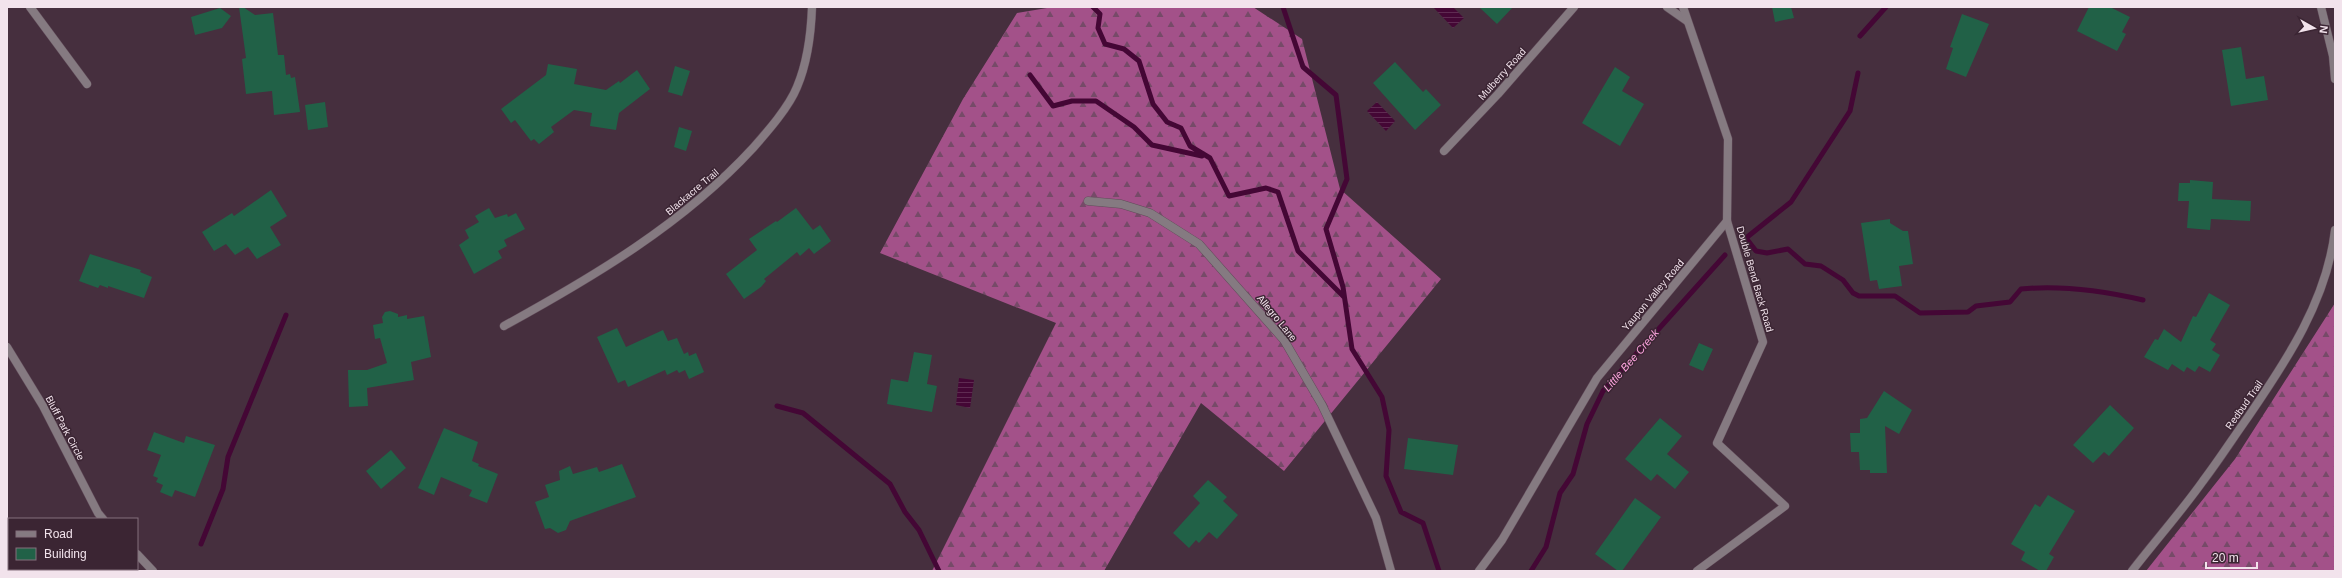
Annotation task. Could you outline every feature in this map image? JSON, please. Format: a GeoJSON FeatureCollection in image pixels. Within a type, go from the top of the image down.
{"type":"FeatureCollection","features":[{"type":"Feature","properties":{"kind":"street"},"geometry":{"type":"LineString","coordinates":[[30,7],[88,84]]}},
{"type":"Feature","properties":{"kind":"street","name":"Blackacre Trail"},"geometry":{"type":"LineString","coordinates":[[504,326],[659,232],[725,178],[768,131],[797,88],[807,60],[811,34],[812,7]]}},
{"type":"Feature","properties":{"kind":"street","name":"Mulberry Road"},"geometry":{"type":"LineString","coordinates":[[1444,152],[1498,94],[1574,7]]}},
{"type":"Feature","properties":{"kind":"street"},"geometry":{"type":"LineString","coordinates":[[1667,7],[1687,21]]}},
{"type":"Feature","properties":{"kind":"street"},"geometry":{"type":"LineString","coordinates":[[1683,7],[1728,139],[1727,221]]}},
{"type":"Feature","properties":{"kind":"street"},"geometry":{"type":"LineString","coordinates":[[2321,7],[2333,56],[2335,80]]}},
{"type":"Feature","properties":{"kind":"street","name":"Allegro Lane"},"geometry":{"type":"LineString","coordinates":[[1088,201],[1121,204],[1150,213],[1199,244],[1284,340],[1322,405],[1376,518],[1392,571]]}},
{"type":"Feature","properties":{"kind":"street","name":"Yaupon Valley Road"},"geometry":{"type":"LineString","coordinates":[[1479,571],[1502,540],[1597,378],[1727,221]]}},
{"type":"Feature","properties":{"kind":"street","name":"Double Bend Back Road"},"geometry":{"type":"LineString","coordinates":[[1697,571],[1785,506],[1717,443],[1762,342],[1727,221]]}},
{"type":"Feature","properties":{"kind":"street","name":"Redbud Trail"},"geometry":{"type":"LineString","coordinates":[[2132,571],[2204,481],[2278,373],[2303,330],[2322,286],[2334,250],[2335,230]]}},
{"type":"Feature","properties":{"kind":"street","name":"Bluff Park Circle"},"geometry":{"type":"LineString","coordinates":[[7,347],[43,406],[98,513],[103,518]]}},
{"type":"Feature","properties":{"kind":"street"},"geometry":{"type":"LineString","coordinates":[[138,555],[153,571]]}},
{"type":"Feature","properties":{"kind":"green space"},"geometry":{"type":"Polygon","coordinates":[[[1053,7],[1253,7],[1302,39],[1340,189],[1441,279],[1284,471],[1201,403],[1104,571],[932,571],[1056,323],[880,253],[963,99],[1017,13],[1053,7]]]}},
{"type":"Feature","properties":{"kind":"green space"},"geometry":{"type":"Polygon","coordinates":[[[2335,303],[2335,571],[2146,571],[2235,459],[2335,303]]]}},
{"type":"Feature","properties":{"kind":"shaded area"},"geometry":{"type":"Polygon","coordinates":[[[1433,7],[1453,7],[1464,18],[1453,28],[1433,7]]]}},
{"type":"Feature","properties":{"kind":"shaded area"},"geometry":{"type":"Polygon","coordinates":[[[1377,102],[1395,121],[1386,131],[1367,111],[1377,102]]]}},
{"type":"Feature","properties":{"kind":"shaded area"},"geometry":{"type":"Polygon","coordinates":[[[959,378],[974,380],[970,408],[956,405],[959,378]]]}},
{"type":"Feature","properties":{"kind":"building"},"geometry":{"type":"Polygon","coordinates":[[[239,7],[243,7],[255,15],[273,13],[278,55],[284,55],[286,75],[290,74],[291,78],[295,77],[300,112],[274,115],[272,91],[246,94],[242,59],[246,58],[239,7]]]}},
{"type":"Feature","properties":{"kind":"building"},"geometry":{"type":"Polygon","coordinates":[[[1479,7],[1513,7],[1497,24],[1479,7]]]}},
{"type":"Feature","properties":{"kind":"building"},"geometry":{"type":"Polygon","coordinates":[[[1772,7],[1791,7],[1794,18],[1775,22],[1772,7]]]}},
{"type":"Feature","properties":{"kind":"building"},"geometry":{"type":"Polygon","coordinates":[[[2089,7],[2110,7],[2130,17],[2122,32],[2126,34],[2117,51],[2077,31],[2089,7]]]}},
{"type":"Feature","properties":{"kind":"building"},"geometry":{"type":"Polygon","coordinates":[[[220,8],[231,16],[222,28],[195,35],[191,17],[220,8]]]}},
{"type":"Feature","properties":{"kind":"building"},"geometry":{"type":"Polygon","coordinates":[[[1962,14],[1989,24],[1966,77],[1946,69],[1953,48],[1950,47],[1962,14]]]}},
{"type":"Feature","properties":{"kind":"building"},"geometry":{"type":"Polygon","coordinates":[[[2241,47],[2246,79],[2264,76],[2268,100],[2231,106],[2222,50],[2241,47]]]}},
{"type":"Feature","properties":{"kind":"building"},"geometry":{"type":"Polygon","coordinates":[[[1395,62],[1423,92],[1426,89],[1441,105],[1415,130],[1373,83],[1395,62]]]}},
{"type":"Feature","properties":{"kind":"building"},"geometry":{"type":"Polygon","coordinates":[[[548,64],[577,69],[574,84],[606,90],[619,81],[620,83],[637,70],[650,89],[619,113],[616,130],[590,126],[592,113],[574,110],[551,127],[554,132],[539,144],[534,139],[531,141],[515,120],[511,123],[501,109],[546,75],[548,64]]]}},
{"type":"Feature","properties":{"kind":"building"},"geometry":{"type":"Polygon","coordinates":[[[675,66],[690,71],[682,96],[668,92],[675,66]]]}},
{"type":"Feature","properties":{"kind":"building"},"geometry":{"type":"Polygon","coordinates":[[[1615,67],[1630,77],[1622,91],[1644,104],[1620,146],[1582,123],[1615,67]]]}},
{"type":"Feature","properties":{"kind":"building"},"geometry":{"type":"Polygon","coordinates":[[[325,102],[328,127],[308,130],[305,105],[325,102]]]}},
{"type":"Feature","properties":{"kind":"building"},"geometry":{"type":"Polygon","coordinates":[[[679,127],[692,131],[686,151],[674,147],[679,127]]]}},
{"type":"Feature","properties":{"kind":"building"},"geometry":{"type":"Polygon","coordinates":[[[2190,180],[2213,182],[2212,199],[2251,201],[2250,221],[2211,219],[2210,230],[2187,228],[2189,201],[2178,201],[2179,183],[2190,183],[2190,180]]]}},
{"type":"Feature","properties":{"kind":"building"},"geometry":{"type":"Polygon","coordinates":[[[271,190],[287,216],[270,227],[281,245],[257,259],[248,247],[235,255],[226,244],[214,251],[202,232],[232,213],[234,216],[271,190]]]}},
{"type":"Feature","properties":{"kind":"building"},"geometry":{"type":"Polygon","coordinates":[[[489,208],[495,218],[507,214],[508,217],[516,213],[525,229],[504,240],[507,246],[498,251],[502,258],[474,274],[459,245],[469,238],[465,230],[479,222],[475,216],[489,208]]]}},
{"type":"Feature","properties":{"kind":"building"},"geometry":{"type":"Polygon","coordinates":[[[796,208],[813,230],[820,225],[831,241],[814,254],[809,248],[800,256],[797,252],[764,279],[766,281],[761,287],[744,299],[726,274],[757,250],[749,239],[776,221],[777,222],[796,208]]]}},
{"type":"Feature","properties":{"kind":"building"},"geometry":{"type":"Polygon","coordinates":[[[1890,219],[1890,223],[1903,231],[1908,231],[1913,264],[1899,266],[1902,286],[1879,289],[1877,280],[1870,281],[1861,223],[1890,219]]]}},
{"type":"Feature","properties":{"kind":"building"},"geometry":{"type":"Polygon","coordinates":[[[90,254],[141,270],[140,272],[152,277],[144,298],[108,286],[108,288],[100,285],[98,288],[79,281],[90,254]]]}},
{"type":"Feature","properties":{"kind":"building"},"geometry":{"type":"Polygon","coordinates":[[[2209,293],[2230,305],[2210,340],[2216,344],[2212,350],[2220,355],[2210,372],[2199,366],[2195,372],[2187,367],[2184,372],[2172,364],[2168,370],[2144,357],[2155,339],[2158,340],[2164,329],[2181,342],[2193,316],[2196,317],[2209,293]]]}},
{"type":"Feature","properties":{"kind":"building"},"geometry":{"type":"Polygon","coordinates":[[[390,311],[398,314],[398,317],[407,315],[407,319],[424,316],[431,357],[411,362],[414,380],[367,388],[368,406],[349,407],[348,370],[367,370],[387,363],[380,338],[375,339],[373,325],[383,323],[382,317],[385,312],[390,311]]]}},
{"type":"Feature","properties":{"kind":"building"},"geometry":{"type":"Polygon","coordinates":[[[617,328],[626,347],[663,330],[668,341],[677,338],[684,354],[688,352],[689,356],[696,353],[704,372],[689,379],[685,370],[679,373],[677,370],[667,375],[665,370],[628,387],[625,380],[618,383],[597,337],[617,328]]]}},
{"type":"Feature","properties":{"kind":"building"},"geometry":{"type":"Polygon","coordinates":[[[1699,343],[1713,349],[1703,371],[1689,365],[1699,343]]]}},
{"type":"Feature","properties":{"kind":"building"},"geometry":{"type":"Polygon","coordinates":[[[914,352],[932,355],[927,384],[937,386],[932,412],[887,404],[891,379],[908,382],[914,352]]]}},
{"type":"Feature","properties":{"kind":"building"},"geometry":{"type":"Polygon","coordinates":[[[1884,391],[1912,410],[1899,434],[1885,426],[1887,473],[1870,473],[1870,470],[1860,470],[1859,452],[1851,452],[1850,433],[1860,433],[1860,419],[1867,418],[1884,391]]]}},
{"type":"Feature","properties":{"kind":"building"},"geometry":{"type":"Polygon","coordinates":[[[2110,405],[2134,428],[2109,456],[2104,452],[2093,463],[2073,445],[2110,405]]]}},
{"type":"Feature","properties":{"kind":"building"},"geometry":{"type":"Polygon","coordinates":[[[1660,418],[1682,436],[1667,454],[1689,472],[1675,489],[1657,474],[1651,481],[1625,459],[1660,418]]]}},
{"type":"Feature","properties":{"kind":"building"},"geometry":{"type":"Polygon","coordinates":[[[444,428],[478,442],[472,461],[479,464],[478,466],[498,474],[487,503],[469,496],[472,490],[441,477],[434,495],[418,488],[444,428]]]}},
{"type":"Feature","properties":{"kind":"building"},"geometry":{"type":"Polygon","coordinates":[[[154,432],[184,443],[186,436],[215,445],[195,497],[175,490],[172,497],[160,492],[163,485],[156,482],[158,478],[153,476],[161,455],[147,450],[154,432]]]}},
{"type":"Feature","properties":{"kind":"building"},"geometry":{"type":"Polygon","coordinates":[[[1408,438],[1458,445],[1453,475],[1404,469],[1408,438]]]}},
{"type":"Feature","properties":{"kind":"building"},"geometry":{"type":"Polygon","coordinates":[[[391,450],[406,468],[381,489],[366,471],[391,450]]]}},
{"type":"Feature","properties":{"kind":"building"},"geometry":{"type":"Polygon","coordinates":[[[622,464],[636,497],[570,521],[566,530],[558,533],[550,528],[545,529],[535,502],[549,497],[545,485],[560,480],[559,471],[570,466],[573,474],[597,467],[599,472],[622,464]]]}},
{"type":"Feature","properties":{"kind":"building"},"geometry":{"type":"Polygon","coordinates":[[[1208,480],[1227,497],[1223,501],[1238,515],[1217,539],[1209,532],[1199,543],[1196,540],[1189,548],[1173,533],[1200,503],[1193,496],[1208,480]]]}},
{"type":"Feature","properties":{"kind":"building"},"geometry":{"type":"Polygon","coordinates":[[[2048,495],[2075,511],[2049,554],[2054,557],[2046,571],[2040,571],[2021,560],[2025,552],[2011,544],[2035,504],[2040,507],[2048,495]]]}},
{"type":"Feature","properties":{"kind":"building"},"geometry":{"type":"Polygon","coordinates":[[[1635,498],[1661,517],[1622,571],[1618,571],[1595,554],[1635,498]]]}},
{"type":"Feature","properties":{"kind":"waterway"},"geometry":{"type":"LineString","coordinates":[[1093,7],[1100,14],[1098,28],[1105,44],[1124,49],[1139,61],[1153,104],[1167,122],[1181,128],[1190,146],[1210,158],[1229,196],[1266,188],[1278,192],[1298,251],[1344,297]]}},
{"type":"Feature","properties":{"kind":"waterway"},"geometry":{"type":"LineString","coordinates":[[1283,7],[1303,67],[1336,95],[1347,179],[1326,229],[1343,287],[1352,349],[1382,397],[1389,430],[1386,476],[1401,512],[1423,523],[1439,571]]}},
{"type":"Feature","properties":{"kind":"waterway","name":"Little Bee Creek"},"geometry":{"type":"LineString","coordinates":[[1860,36],[1886,7]]}},
{"type":"Feature","properties":{"kind":"waterway"},"geometry":{"type":"LineString","coordinates":[[1858,73],[1850,111],[1791,202],[1746,238],[1756,251],[1767,253],[1788,249],[1805,264],[1821,266],[1843,280],[1853,293],[1859,296],[1895,296],[1920,313],[1968,312],[1976,306],[2010,302],[2021,289],[2036,288],[2067,288],[2113,294],[2143,300]]}},
{"type":"Feature","properties":{"kind":"waterway"},"geometry":{"type":"LineString","coordinates":[[1030,75],[1053,106],[1072,101],[1096,101],[1134,127],[1152,145],[1202,156]]}},
{"type":"Feature","properties":{"kind":"waterway","name":"Little Bee Creek"},"geometry":{"type":"LineString","coordinates":[[1531,571],[1546,547],[1560,493],[1573,474],[1587,424],[1603,391],[1725,255]]}},
{"type":"Feature","properties":{"kind":"waterway"},"geometry":{"type":"LineString","coordinates":[[201,544],[223,489],[228,457],[286,315]]}},
{"type":"Feature","properties":{"kind":"waterway"},"geometry":{"type":"LineString","coordinates":[[777,406],[803,413],[890,484],[905,512],[919,530],[939,571]]}}]}
